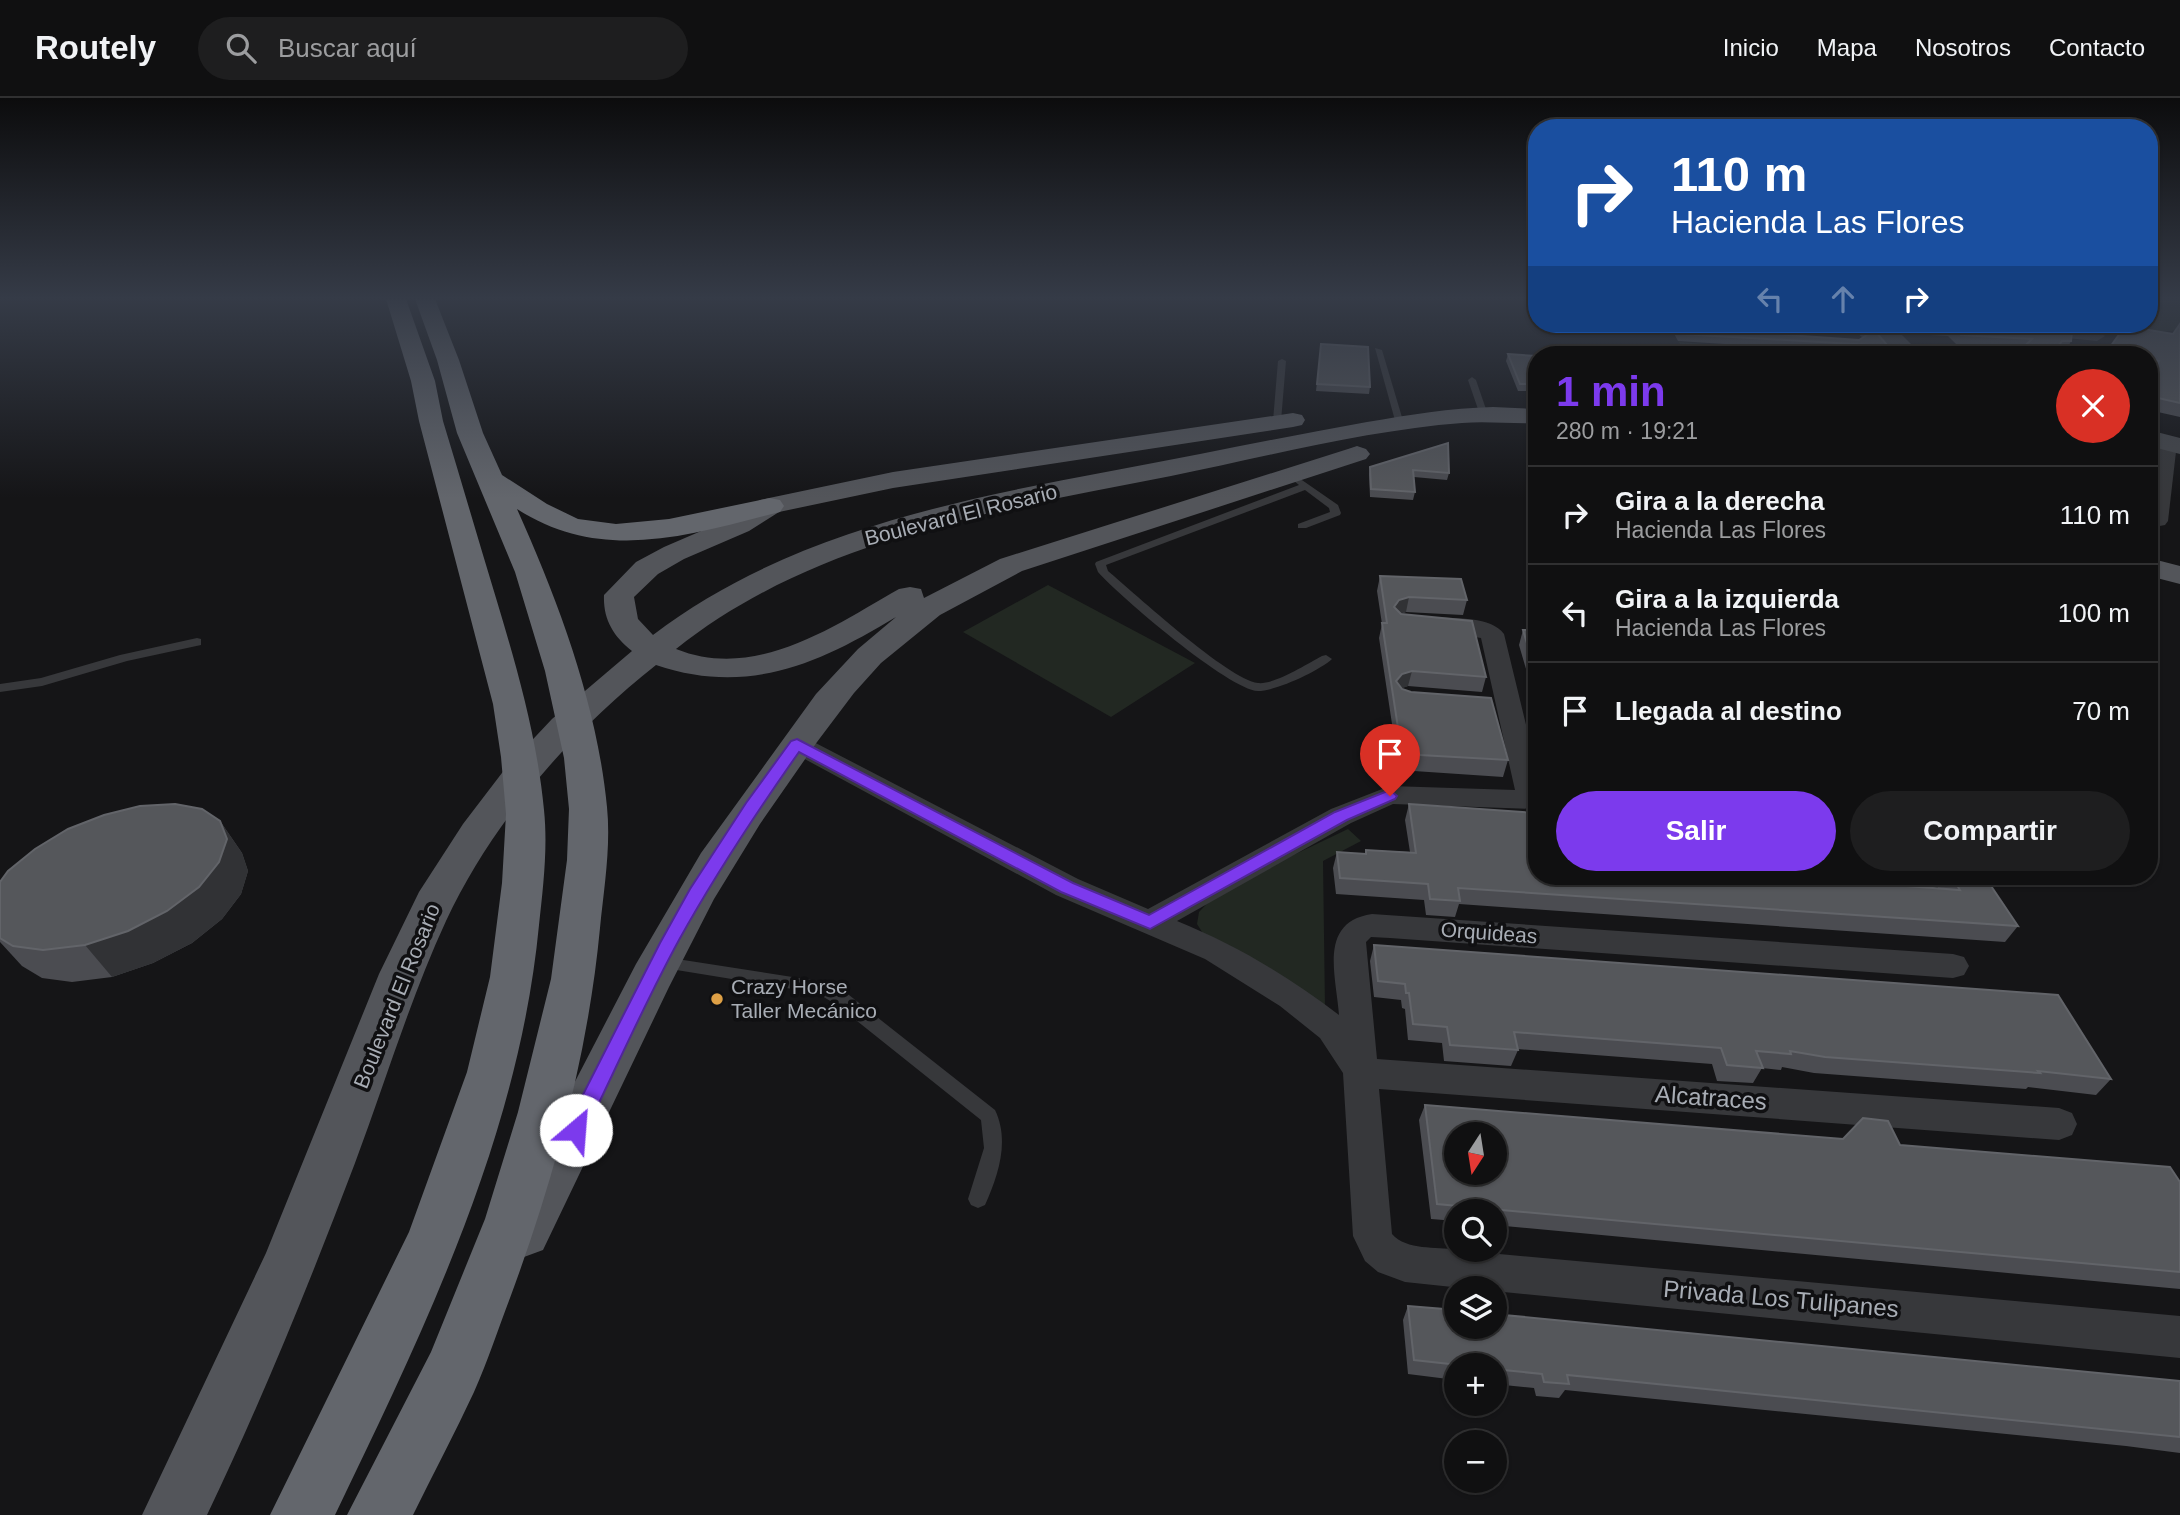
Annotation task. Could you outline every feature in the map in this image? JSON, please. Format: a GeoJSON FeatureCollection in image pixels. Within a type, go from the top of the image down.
{"type":"FeatureCollection","features":[{"type":"Feature","properties":{"kind":"highway"},"geometry":{"type":"LineString","coordinates":[[302,1515],[376,1366],[434,1237],[461,1165],[491,1073],[509,989],[523,883],[525,814],[510,705],[430,421],[418,365]]}},
{"type":"Feature","properties":{"kind":"highway"},"geometry":{"type":"LineString","coordinates":[[379,1515],[453,1371],[512,1219],[543,1112],[573,979],[587,860],[588,809],[582,758],[562,671],[530,572],[489,479],[449,365]]}},
{"type":"Feature","properties":{"kind":"highway"},"geometry":{"type":"LineString","coordinates":[[489,479],[553,519],[595,531],[648,530],[770,506]]}},
{"type":"Feature","properties":{"kind":"main road","name":"Boulevard El Rosario"},"geometry":{"type":"LineString","coordinates":[[174,1515],[207,1450],[274,1296],[348,1117],[406,963],[437,896],[475,834],[521,775],[569,720],[610,683],[647,654],[714,610],[776,575],[847,544],[954,512],[1399,419],[1528,416]]}},
{"type":"Feature","properties":{"kind":"main road"},"geometry":{"type":"LineString","coordinates":[[1399,419],[1277,421],[989,464],[770,506],[739,525],[674,553],[647,568],[619,596],[620,620],[629,633],[655,652],[682,663],[734,670],[766,667],[796,659],[825,645],[940,579],[994,554],[1049,536],[1298,480],[1390,445],[1485,432],[1528,432]]}},
{"type":"Feature","properties":{"kind":"main road"},"geometry":{"type":"LineString","coordinates":[[453,1371],[659,962],[696,894],[752,807],[840,685],[886,640],[975,580],[1011,565],[1186,507]]}},
{"type":"Feature","properties":{"kind":"main road"},"geometry":{"type":"LineString","coordinates":[[2158,548],[2180,554]]}},
{"type":"Feature","properties":{"kind":"main road"},"geometry":{"type":"LineString","coordinates":[[2158,569],[2180,575]]}},
{"type":"Feature","properties":{"kind":"street"},"geometry":{"type":"LineString","coordinates":[[2158,521],[2169,440]]}},
{"type":"Feature","properties":{"kind":"street"},"geometry":{"type":"LineString","coordinates":[[1419,623],[1470,626],[1492,634],[1498,704],[1528,784]]}},
{"type":"Feature","properties":{"kind":"street"},"geometry":{"type":"LineString","coordinates":[[797,744],[1067,887],[1216,950],[1292,997],[1332,1028],[1362,1073]]}},
{"type":"Feature","properties":{"kind":"street"},"geometry":{"type":"LineString","coordinates":[[1150,922],[1341,816],[1390,796],[1413,794],[1528,800]]}},
{"type":"Feature","properties":{"kind":"street","name":"Orquideas"},"geometry":{"type":"LineString","coordinates":[[1385,1255],[1376,1245],[1373,1236],[1350,941],[1354,932],[1373,925],[1953,967]]}},
{"type":"Feature","properties":{"kind":"street","name":"Alcatraces"},"geometry":{"type":"LineString","coordinates":[[1362,1073],[2059,1124]]}},
{"type":"Feature","properties":{"kind":"street","name":"Privada Los Tulipanes"},"geometry":{"type":"LineString","coordinates":[[1385,1255],[1397,1262],[1412,1264],[2180,1337]]}},
{"type":"Feature","properties":{"kind":"lane"},"geometry":{"type":"LineString","coordinates":[[1277,421],[1282,365]]}},
{"type":"Feature","properties":{"kind":"lane"},"geometry":{"type":"LineString","coordinates":[[1383,365],[1399,419]]}},
{"type":"Feature","properties":{"kind":"lane"},"geometry":{"type":"LineString","coordinates":[[1472,380],[1480,415]]}},
{"type":"Feature","properties":{"kind":"lane"},"geometry":{"type":"LineString","coordinates":[[1302,526],[1330,518],[1336,513],[1334,508],[1298,480],[1100,564],[1103,572],[1180,637],[1246,685],[1268,685],[1326,659]]}},
{"type":"Feature","properties":{"kind":"lane"},"geometry":{"type":"LineString","coordinates":[[0,688],[42,682],[124,658],[197,642]]}},
{"type":"Feature","properties":{"kind":"lane"},"geometry":{"type":"LineString","coordinates":[[659,962],[818,988],[832,992],[843,1000],[989,1116],[995,1130],[995,1146],[978,1199]]}},
{"type":"Feature","properties":{"kind":"shaded area"},"geometry":{"type":"Polygon","coordinates":[[[1048,585],[1195,663],[1111,717],[963,632],[1048,585]]]}},
{"type":"Feature","properties":{"kind":"shaded area"},"geometry":{"type":"Polygon","coordinates":[[[1348,829],[1361,841],[1323,861],[1325,1008],[1204,935],[1197,924],[1199,912],[1220,890],[1348,829]]]}},
{"type":"Feature","properties":{"kind":"building"},"geometry":{"type":"Polygon","coordinates":[[[1319,365],[1369,365],[1370,387],[1317,384],[1319,365]]]}},
{"type":"Feature","properties":{"kind":"building"},"geometry":{"type":"Polygon","coordinates":[[[1512,365],[1528,365],[1528,384],[1520,384],[1512,365]]]}},
{"type":"Feature","properties":{"kind":"building"},"geometry":{"type":"Polygon","coordinates":[[[2158,365],[2180,365],[2180,403],[2158,398],[2158,365]]]}},
{"type":"Feature","properties":{"kind":"building"},"geometry":{"type":"Polygon","coordinates":[[[1448,443],[1449,473],[1413,470],[1415,492],[1371,489],[1370,467],[1448,443]]]}},
{"type":"Feature","properties":{"kind":"building"},"geometry":{"type":"Polygon","coordinates":[[[1380,576],[1461,579],[1467,600],[1409,597],[1399,600],[1394,607],[1401,614],[1472,621],[1486,677],[1412,671],[1402,674],[1396,681],[1402,689],[1411,692],[1491,698],[1508,760],[1402,754],[1382,623],[1387,623],[1380,576]]]}},
{"type":"Feature","properties":{"kind":"building"},"geometry":{"type":"Polygon","coordinates":[[[1523,630],[1528,630],[1528,647],[1523,630]]]}},
{"type":"Feature","properties":{"kind":"building"},"geometry":{"type":"Polygon","coordinates":[[[175,804],[202,809],[220,821],[227,839],[219,862],[199,887],[167,911],[128,931],[85,945],[43,950],[13,946],[0,938],[0,882],[8,871],[35,849],[68,829],[104,815],[140,806],[175,804]]]}},
{"type":"Feature","properties":{"kind":"building"},"geometry":{"type":"Polygon","coordinates":[[[1409,804],[1528,812],[1528,885],[1893,885],[1960,890],[1957,885],[1990,885],[2018,926],[1458,888],[1460,901],[1430,899],[1428,884],[1340,878],[1337,852],[1366,854],[1366,850],[1416,853],[1409,804]]]}},
{"type":"Feature","properties":{"kind":"building"},"geometry":{"type":"Polygon","coordinates":[[[1374,945],[2058,995],[2111,1079],[2038,1071],[2040,1073],[1825,1057],[1790,1051],[1791,1054],[1756,1051],[1763,1068],[1727,1065],[1721,1048],[1514,1032],[1518,1050],[1450,1045],[1447,1027],[1413,1024],[1409,993],[1406,993],[1405,984],[1378,981],[1374,945]]]}},
{"type":"Feature","properties":{"kind":"building"},"geometry":{"type":"Polygon","coordinates":[[[1425,1105],[1843,1139],[1863,1118],[1888,1121],[1900,1145],[2170,1167],[2180,1182],[2180,1272],[1507,1210],[1507,1199],[1444,1199],[1444,1205],[1437,1204],[1425,1105]]]}},
{"type":"Feature","properties":{"kind":"building"},"geometry":{"type":"Polygon","coordinates":[[[1408,1306],[1444,1309],[1444,1339],[1507,1339],[1507,1315],[2180,1381],[2180,1437],[1567,1375],[1569,1384],[1544,1382],[1542,1374],[1507,1370],[1507,1353],[1444,1353],[1444,1363],[1414,1360],[1408,1306]]]}},
{"type":"Feature","properties":{"kind":"place","name":"Crazy Horse Taller Mecánico"},"geometry":{"type":"Point","coordinates":[717,999]}},
{"type":"Feature","properties":{"kind":"route"},"geometry":{"type":"LineString","coordinates":[[576,1130],[668,943],[696,894],[752,807],[797,744],[1067,887],[1150,922],[1341,816],[1390,796]]}}]}
